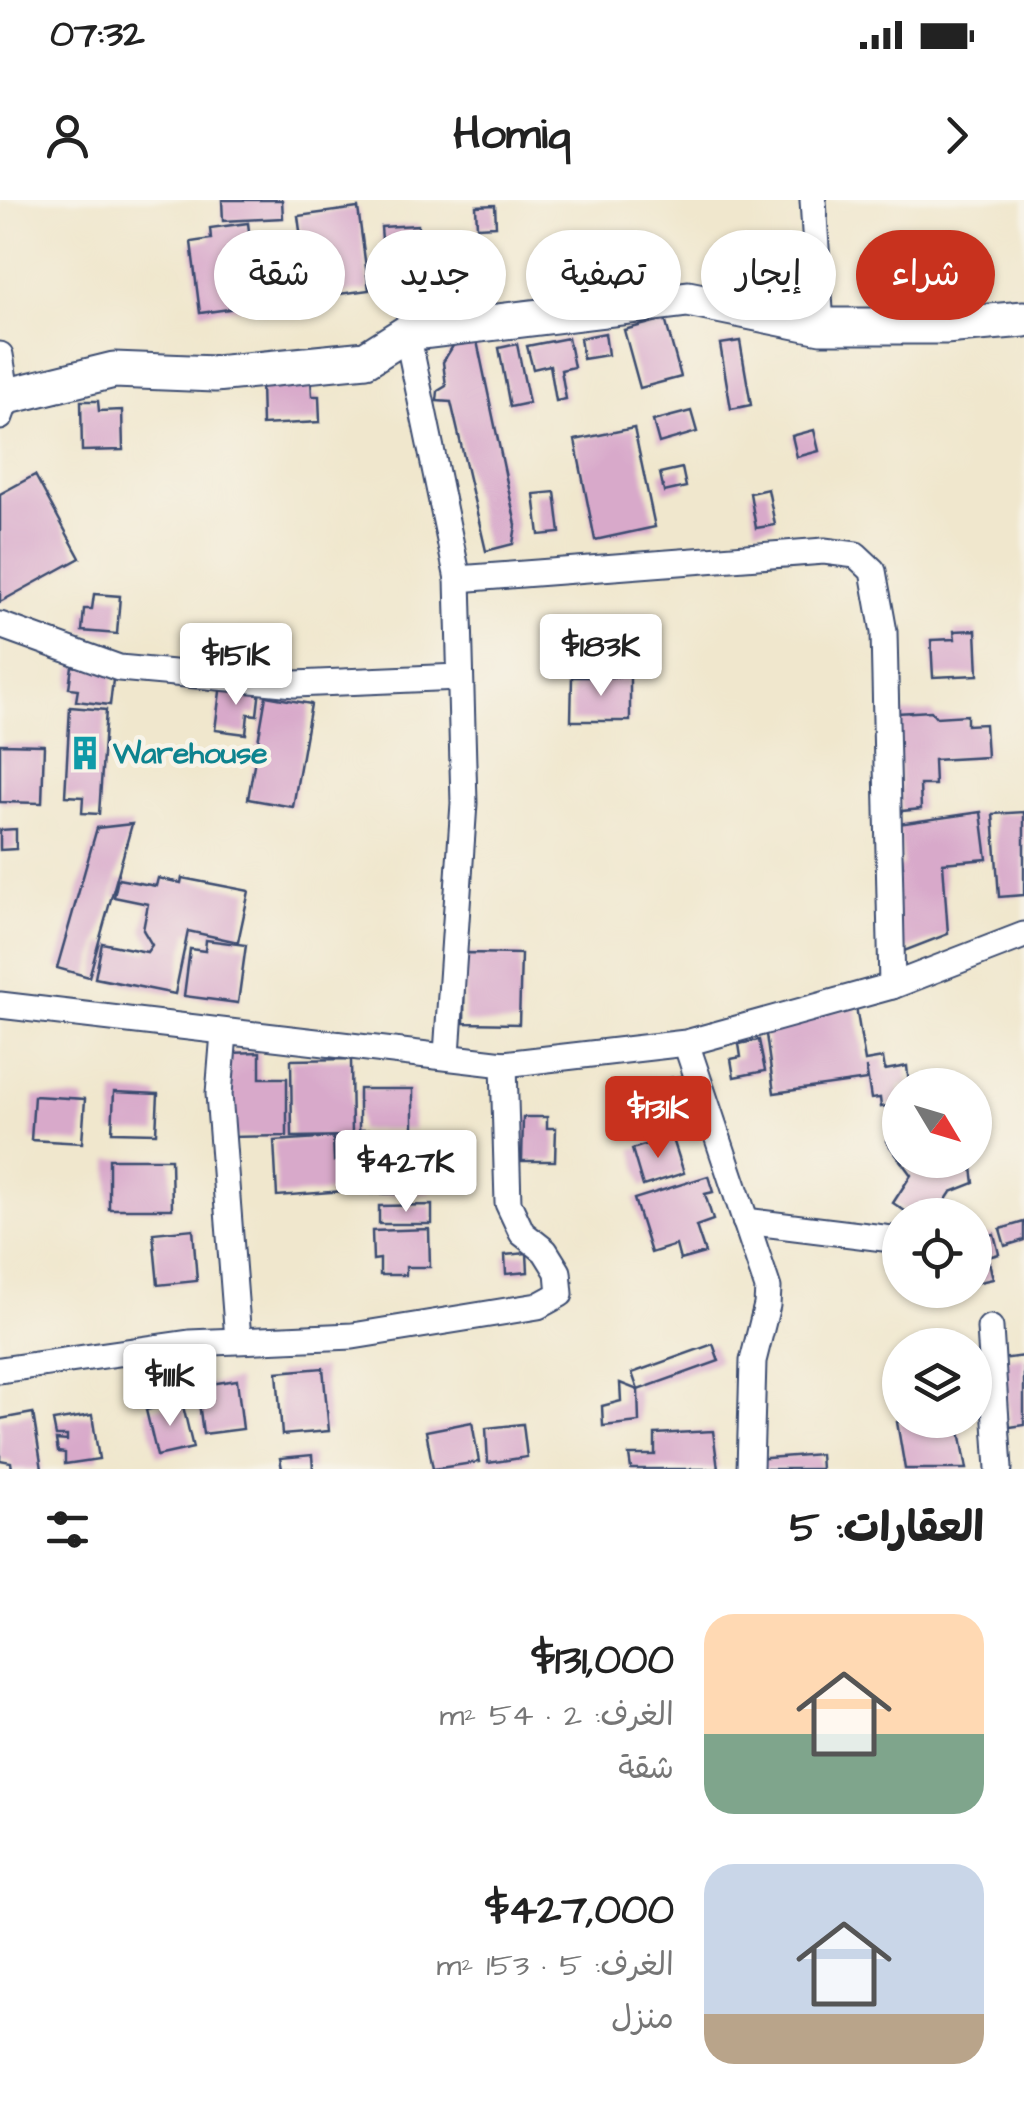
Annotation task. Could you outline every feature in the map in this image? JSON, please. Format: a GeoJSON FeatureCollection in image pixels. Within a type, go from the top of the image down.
{"type":"FeatureCollection","features":[{"type":"Feature","properties":{"kind":"street"},"geometry":{"type":"LineString","coordinates":[[812,200],[821,326]]}},
{"type":"Feature","properties":{"kind":"street"},"geometry":{"type":"LineString","coordinates":[[0,355],[2,404],[114,370],[214,374],[366,358],[407,334],[688,299],[821,326],[946,326],[1024,319]]}},
{"type":"Feature","properties":{"kind":"street"},"geometry":{"type":"LineString","coordinates":[[407,334],[458,578],[464,803],[447,1054]]}},
{"type":"Feature","properties":{"kind":"street"},"geometry":{"type":"LineString","coordinates":[[458,578],[824,551],[856,554],[873,571],[884,632],[892,986]]}},
{"type":"Feature","properties":{"kind":"street"},"geometry":{"type":"LineString","coordinates":[[0,626],[119,668],[295,684],[459,677]]}},
{"type":"Feature","properties":{"kind":"street"},"geometry":{"type":"LineString","coordinates":[[0,1004],[447,1054],[504,1064],[686,1043],[892,986],[1024,934]]}},
{"type":"Feature","properties":{"kind":"street"},"geometry":{"type":"LineString","coordinates":[[224,1032],[219,1094],[238,1339]]}},
{"type":"Feature","properties":{"kind":"street"},"geometry":{"type":"LineString","coordinates":[[686,1043],[768,1288],[753,1361],[750,1469]]}},
{"type":"Feature","properties":{"kind":"street"},"geometry":{"type":"LineString","coordinates":[[0,1370],[189,1343],[354,1336],[538,1306],[560,1294],[558,1272],[545,1251],[522,1233],[508,1204],[504,1064]]}},
{"type":"Feature","properties":{"kind":"street"},"geometry":{"type":"LineString","coordinates":[[745,1221],[882,1238]]}},
{"type":"Feature","properties":{"kind":"street"},"geometry":{"type":"LineString","coordinates":[[992,1359],[999,1469]]}},
{"type":"Feature","properties":{"kind":"building"},"geometry":{"type":"Polygon","coordinates":[[[222,200],[282,200],[283,218],[223,221],[222,200]]]}},
{"type":"Feature","properties":{"kind":"building"},"geometry":{"type":"Polygon","coordinates":[[[495,205],[496,226],[477,227],[476,206],[495,205]]]}},
{"type":"Feature","properties":{"kind":"building"},"geometry":{"type":"Polygon","coordinates":[[[358,208],[365,291],[345,293],[345,230],[300,230],[298,216],[358,208]]]}},
{"type":"Feature","properties":{"kind":"building"},"geometry":{"type":"Polygon","coordinates":[[[248,223],[249,230],[214,230],[214,311],[200,313],[191,242],[211,239],[210,228],[248,223]]]}},
{"type":"Feature","properties":{"kind":"building"},"geometry":{"type":"Polygon","coordinates":[[[418,225],[418,230],[381,230],[381,227],[418,225]]]}},
{"type":"Feature","properties":{"kind":"building"},"geometry":{"type":"Polygon","coordinates":[[[665,320],[681,377],[640,388],[624,330],[665,320]]]}},
{"type":"Feature","properties":{"kind":"building"},"geometry":{"type":"Polygon","coordinates":[[[605,333],[608,355],[583,359],[580,338],[605,333]]]}},
{"type":"Feature","properties":{"kind":"building"},"geometry":{"type":"Polygon","coordinates":[[[568,338],[574,367],[561,370],[566,399],[556,401],[550,365],[533,369],[527,346],[568,338]]]}},
{"type":"Feature","properties":{"kind":"building"},"geometry":{"type":"Polygon","coordinates":[[[456,341],[477,341],[516,525],[513,544],[486,551],[451,402],[437,401],[438,391],[446,386],[443,362],[456,341]]]}},
{"type":"Feature","properties":{"kind":"building"},"geometry":{"type":"Polygon","coordinates":[[[740,341],[751,405],[731,409],[720,344],[740,341]]]}},
{"type":"Feature","properties":{"kind":"building"},"geometry":{"type":"Polygon","coordinates":[[[517,344],[529,403],[510,407],[499,348],[517,344]]]}},
{"type":"Feature","properties":{"kind":"building"},"geometry":{"type":"Polygon","coordinates":[[[311,379],[312,396],[319,396],[320,422],[262,425],[261,382],[311,379]]]}},
{"type":"Feature","properties":{"kind":"building"},"geometry":{"type":"Polygon","coordinates":[[[81,401],[98,401],[99,411],[122,410],[123,450],[82,451],[81,401]]]}},
{"type":"Feature","properties":{"kind":"building"},"geometry":{"type":"Polygon","coordinates":[[[691,411],[697,432],[659,443],[653,421],[691,411]]]}},
{"type":"Feature","properties":{"kind":"building"},"geometry":{"type":"Polygon","coordinates":[[[634,428],[655,527],[595,540],[575,440],[634,428]]]}},
{"type":"Feature","properties":{"kind":"building"},"geometry":{"type":"Polygon","coordinates":[[[814,430],[819,451],[797,457],[792,436],[814,430]]]}},
{"type":"Feature","properties":{"kind":"building"},"geometry":{"type":"Polygon","coordinates":[[[682,468],[686,487],[664,492],[660,473],[682,468]]]}},
{"type":"Feature","properties":{"kind":"building"},"geometry":{"type":"Polygon","coordinates":[[[35,475],[80,558],[0,602],[0,494],[35,475]]]}},
{"type":"Feature","properties":{"kind":"building"},"geometry":{"type":"Polygon","coordinates":[[[768,489],[775,525],[756,528],[750,493],[768,489]]]}},
{"type":"Feature","properties":{"kind":"building"},"geometry":{"type":"Polygon","coordinates":[[[555,492],[560,533],[539,535],[534,494],[555,492]]]}},
{"type":"Feature","properties":{"kind":"building"},"geometry":{"type":"Polygon","coordinates":[[[94,594],[120,596],[117,634],[82,631],[84,609],[92,609],[94,594]]]}},
{"type":"Feature","properties":{"kind":"building"},"geometry":{"type":"Polygon","coordinates":[[[976,630],[978,675],[933,677],[931,640],[955,639],[954,631],[976,630]]]}},
{"type":"Feature","properties":{"kind":"building"},"geometry":{"type":"Polygon","coordinates":[[[72,666],[114,671],[110,705],[76,701],[78,689],[69,688],[72,666]]]}},
{"type":"Feature","properties":{"kind":"building"},"geometry":{"type":"Polygon","coordinates":[[[572,677],[630,677],[630,721],[571,721],[572,677]]]}},
{"type":"Feature","properties":{"kind":"building"},"geometry":{"type":"Polygon","coordinates":[[[221,684],[260,689],[257,715],[248,714],[246,734],[215,730],[221,684]]]}},
{"type":"Feature","properties":{"kind":"building"},"geometry":{"type":"Polygon","coordinates":[[[266,696],[311,704],[293,807],[248,799],[266,696]]]}},
{"type":"Feature","properties":{"kind":"building","name":"Warehouse"},"geometry":{"type":"Polygon","coordinates":[[[70,707],[106,710],[99,814],[82,813],[83,797],[65,796],[70,707]]]}},
{"type":"Feature","properties":{"kind":"building"},"geometry":{"type":"Polygon","coordinates":[[[931,711],[936,717],[967,715],[967,725],[985,724],[987,757],[934,760],[935,785],[920,785],[921,809],[901,811],[897,713],[931,711]]]}},
{"type":"Feature","properties":{"kind":"building","name":"Warehouse"},"geometry":{"type":"Polygon","coordinates":[[[0,744],[44,745],[42,803],[0,802],[0,744]]]}},
{"type":"Feature","properties":{"kind":"building"},"geometry":{"type":"Polygon","coordinates":[[[981,812],[987,859],[943,863],[948,934],[899,953],[893,867],[903,866],[898,824],[981,812]]]}},
{"type":"Feature","properties":{"kind":"building"},"geometry":{"type":"Polygon","coordinates":[[[1024,812],[1024,895],[999,897],[993,814],[1024,812]]]}},
{"type":"Feature","properties":{"kind":"building"},"geometry":{"type":"Polygon","coordinates":[[[132,824],[89,977],[57,968],[97,828],[132,824]]]}},
{"type":"Feature","properties":{"kind":"building"},"geometry":{"type":"Polygon","coordinates":[[[16,829],[16,849],[0,850],[0,830],[16,829]]]}},
{"type":"Feature","properties":{"kind":"building"},"geometry":{"type":"Polygon","coordinates":[[[158,878],[181,883],[182,878],[249,891],[238,942],[188,931],[175,994],[95,978],[102,943],[147,952],[152,945],[143,930],[148,904],[114,897],[118,879],[156,886],[158,878]]]}},
{"type":"Feature","properties":{"kind":"building"},"geometry":{"type":"Polygon","coordinates":[[[206,940],[246,945],[238,1003],[184,996],[190,949],[205,951],[206,940]]]}},
{"type":"Feature","properties":{"kind":"building"},"geometry":{"type":"Polygon","coordinates":[[[465,953],[521,954],[519,1024],[464,1023],[465,953]]]}},
{"type":"Feature","properties":{"kind":"building"},"geometry":{"type":"Polygon","coordinates":[[[856,1007],[865,1061],[883,1058],[882,1107],[880,1098],[871,1099],[866,1067],[867,1080],[774,1093],[764,1020],[856,1007]]]}},
{"type":"Feature","properties":{"kind":"building"},"geometry":{"type":"Polygon","coordinates":[[[759,1040],[765,1071],[734,1077],[731,1059],[741,1057],[739,1044],[759,1040]]]}},
{"type":"Feature","properties":{"kind":"building"},"geometry":{"type":"Polygon","coordinates":[[[260,1052],[260,1078],[287,1078],[287,1136],[229,1137],[228,1053],[260,1052]]]}},
{"type":"Feature","properties":{"kind":"building"},"geometry":{"type":"Polygon","coordinates":[[[351,1059],[352,1136],[292,1137],[291,1060],[351,1059]]]}},
{"type":"Feature","properties":{"kind":"building"},"geometry":{"type":"Polygon","coordinates":[[[691,1075],[694,1104],[667,1107],[663,1079],[691,1075]]]}},
{"type":"Feature","properties":{"kind":"building"},"geometry":{"type":"Polygon","coordinates":[[[359,1089],[413,1089],[413,1129],[359,1130],[359,1089]]]}},
{"type":"Feature","properties":{"kind":"building"},"geometry":{"type":"Polygon","coordinates":[[[114,1092],[158,1094],[156,1133],[112,1132],[114,1092]]]}},
{"type":"Feature","properties":{"kind":"building"},"geometry":{"type":"Polygon","coordinates":[[[34,1096],[85,1099],[82,1143],[31,1140],[34,1096]]]}},
{"type":"Feature","properties":{"kind":"building"},"geometry":{"type":"Polygon","coordinates":[[[523,1117],[547,1117],[547,1128],[556,1128],[555,1161],[522,1161],[523,1117]]]}},
{"type":"Feature","properties":{"kind":"building"},"geometry":{"type":"Polygon","coordinates":[[[672,1136],[684,1173],[643,1186],[632,1149],[672,1136]]]}},
{"type":"Feature","properties":{"kind":"building"},"geometry":{"type":"Polygon","coordinates":[[[333,1137],[334,1161],[338,1159],[339,1169],[357,1168],[358,1190],[277,1196],[274,1141],[333,1137]]]}},
{"type":"Feature","properties":{"kind":"building"},"geometry":{"type":"Polygon","coordinates":[[[428,1145],[429,1193],[371,1194],[370,1146],[428,1145]]]}},
{"type":"Feature","properties":{"kind":"building"},"geometry":{"type":"Polygon","coordinates":[[[109,1159],[171,1159],[172,1209],[109,1209],[109,1159]]]}},
{"type":"Feature","properties":{"kind":"building"},"geometry":{"type":"Polygon","coordinates":[[[708,1176],[713,1192],[705,1194],[713,1220],[696,1226],[705,1253],[680,1260],[676,1245],[651,1253],[634,1199],[708,1176]]]}},
{"type":"Feature","properties":{"kind":"building"},"geometry":{"type":"Polygon","coordinates":[[[909,1178],[973,1178],[974,1183],[951,1192],[947,1198],[896,1198],[909,1178]]]}},
{"type":"Feature","properties":{"kind":"building"},"geometry":{"type":"Polygon","coordinates":[[[432,1205],[432,1224],[379,1224],[379,1206],[432,1205]]]}},
{"type":"Feature","properties":{"kind":"building"},"geometry":{"type":"Polygon","coordinates":[[[1024,1222],[1024,1240],[1005,1246],[1000,1229],[1024,1222]]]}},
{"type":"Feature","properties":{"kind":"building"},"geometry":{"type":"Polygon","coordinates":[[[193,1229],[197,1281],[158,1285],[153,1233],[193,1229]]]}},
{"type":"Feature","properties":{"kind":"building"},"geometry":{"type":"Polygon","coordinates":[[[429,1229],[430,1267],[406,1267],[406,1275],[380,1275],[380,1259],[373,1260],[372,1231],[429,1229]]]}},
{"type":"Feature","properties":{"kind":"building"},"geometry":{"type":"Polygon","coordinates":[[[992,1234],[999,1254],[992,1256],[992,1234]]]}},
{"type":"Feature","properties":{"kind":"building"},"geometry":{"type":"Polygon","coordinates":[[[527,1253],[528,1272],[506,1274],[505,1255],[527,1253]]]}},
{"type":"Feature","properties":{"kind":"building"},"geometry":{"type":"Polygon","coordinates":[[[713,1344],[719,1361],[638,1390],[632,1373],[713,1344]]]}},
{"type":"Feature","properties":{"kind":"building"},"geometry":{"type":"Polygon","coordinates":[[[1024,1356],[1024,1425],[1010,1427],[1001,1359],[1024,1356]]]}},
{"type":"Feature","properties":{"kind":"building"},"geometry":{"type":"Polygon","coordinates":[[[323,1368],[329,1431],[282,1435],[277,1372],[323,1368]]]}},
{"type":"Feature","properties":{"kind":"building"},"geometry":{"type":"Polygon","coordinates":[[[237,1380],[243,1429],[203,1434],[197,1386],[237,1380]]]}},
{"type":"Feature","properties":{"kind":"building"},"geometry":{"type":"Polygon","coordinates":[[[620,1383],[638,1390],[639,1422],[603,1426],[602,1406],[621,1401],[620,1383]]]}},
{"type":"Feature","properties":{"kind":"building"},"geometry":{"type":"Polygon","coordinates":[[[182,1402],[193,1448],[157,1456],[146,1410],[182,1402]]]}},
{"type":"Feature","properties":{"kind":"building"},"geometry":{"type":"Polygon","coordinates":[[[33,1413],[42,1469],[12,1469],[11,1462],[0,1460],[0,1419],[33,1413]]]}},
{"type":"Feature","properties":{"kind":"building"},"geometry":{"type":"Polygon","coordinates":[[[92,1415],[99,1459],[65,1464],[65,1453],[58,1452],[56,1440],[67,1441],[67,1436],[56,1436],[53,1421],[92,1415]]]}},
{"type":"Feature","properties":{"kind":"building"},"geometry":{"type":"Polygon","coordinates":[[[472,1422],[479,1462],[433,1469],[426,1431],[472,1422]]]}},
{"type":"Feature","properties":{"kind":"building"},"geometry":{"type":"Polygon","coordinates":[[[523,1424],[527,1457],[488,1463],[486,1428],[523,1424]]]}},
{"type":"Feature","properties":{"kind":"building"},"geometry":{"type":"Polygon","coordinates":[[[713,1431],[718,1469],[631,1469],[629,1455],[655,1455],[655,1434],[713,1431]]]}},
{"type":"Feature","properties":{"kind":"building"},"geometry":{"type":"Polygon","coordinates":[[[900,1438],[961,1438],[967,1469],[905,1469],[900,1438]]]}},
{"type":"Feature","properties":{"kind":"building"},"geometry":{"type":"Polygon","coordinates":[[[820,1454],[821,1469],[754,1469],[754,1459],[820,1454]]]}},
{"type":"Feature","properties":{"kind":"building"},"geometry":{"type":"Polygon","coordinates":[[[312,1455],[313,1469],[282,1469],[280,1458],[312,1455]]]}},
{"type":"Feature","properties":{"kind":"place","name":"Warehouse"},"geometry":{"type":"Point","coordinates":[85,753]}}]}
